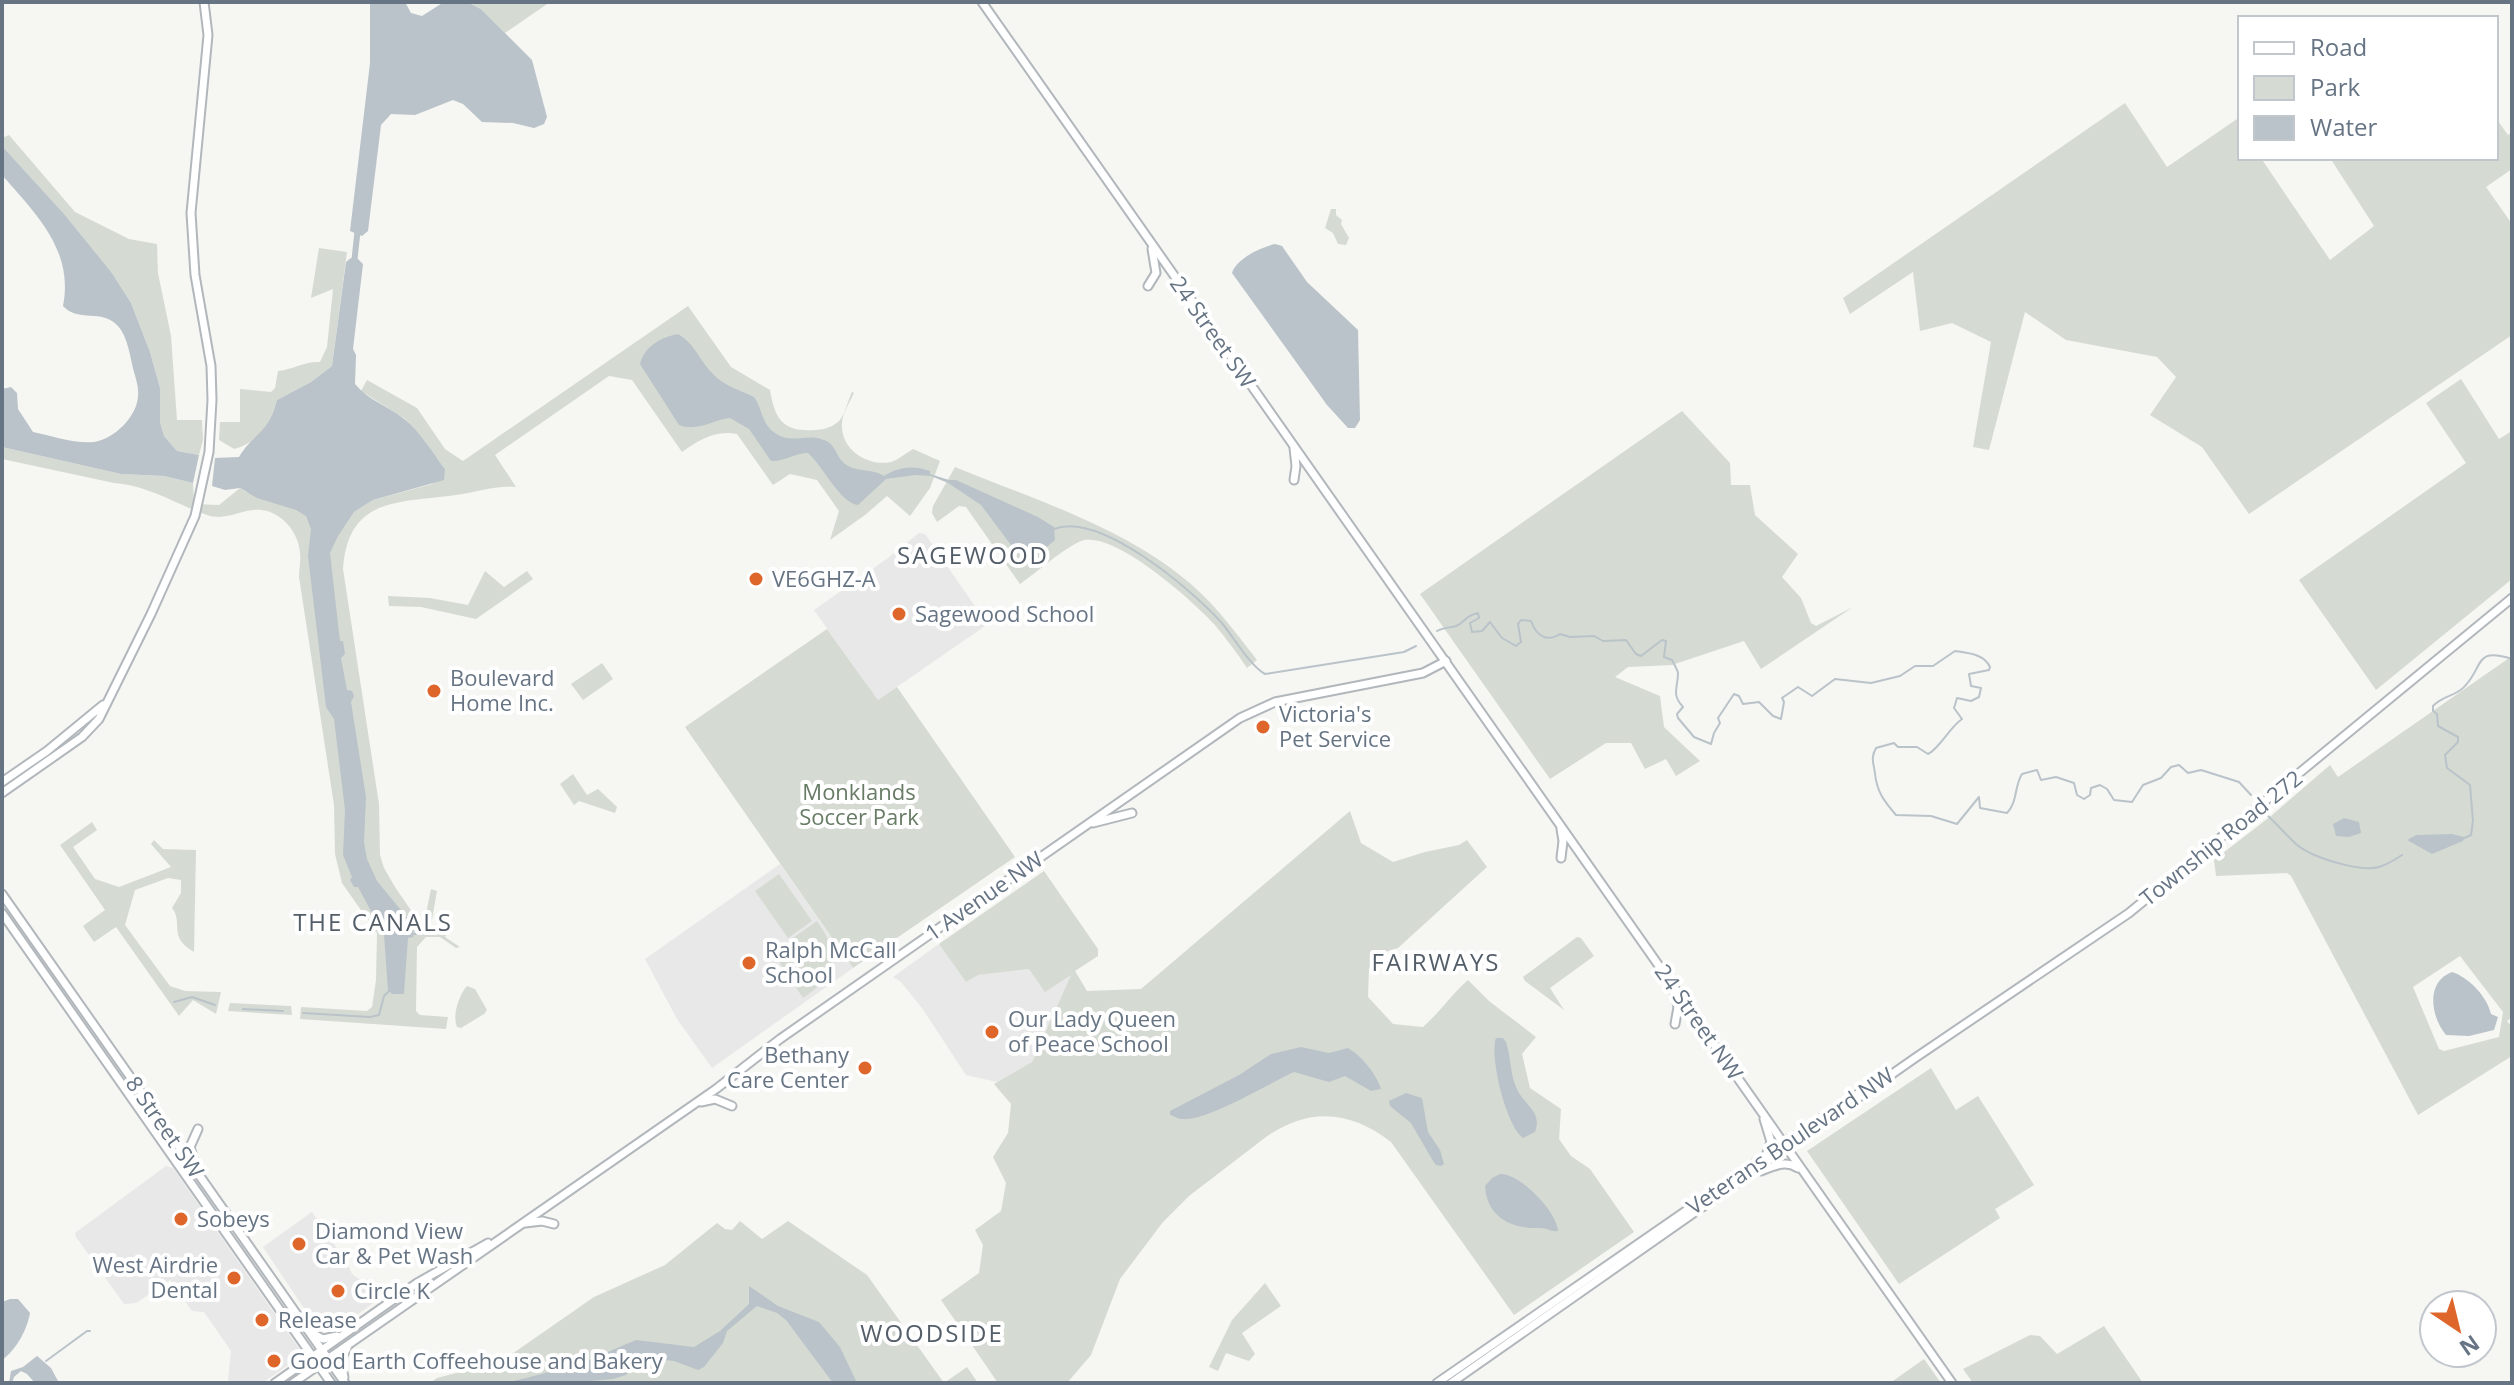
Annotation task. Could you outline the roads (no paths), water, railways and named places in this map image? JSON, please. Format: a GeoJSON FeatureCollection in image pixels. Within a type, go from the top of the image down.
{"type":"FeatureCollection","features":[{"type":"Feature","properties":{"kind":"street"},"geometry":{"type":"LineString","coordinates":[[2,793],[82,737],[99,719],[184,543],[200,494],[209,452],[211,366],[195,275],[191,213],[208,35],[204,2]]}},
{"type":"Feature","properties":{"kind":"street","name":"24 Street SW"},"geometry":{"type":"LineString","coordinates":[[982,2],[1446,661]]}},
{"type":"Feature","properties":{"kind":"street"},"geometry":{"type":"LineString","coordinates":[[1148,286],[1156,268],[1151,243]]}},
{"type":"Feature","properties":{"kind":"street"},"geometry":{"type":"LineString","coordinates":[[1293,446],[1296,466],[1294,480]]}},
{"type":"Feature","properties":{"kind":"street","name":"Township Road 272"},"geometry":{"type":"LineString","coordinates":[[1915,1058],[2129,913],[2512,598]]}},
{"type":"Feature","properties":{"kind":"street","name":"24 Street NW"},"geometry":{"type":"LineString","coordinates":[[1446,661],[1952,1383]]}},
{"type":"Feature","properties":{"kind":"street","name":"1 Avenue NW"},"geometry":{"type":"LineString","coordinates":[[293,1383],[695,1104],[773,1043],[1255,709],[1308,694],[1423,673],[1446,661]]}},
{"type":"Feature","properties":{"kind":"street"},"geometry":{"type":"LineString","coordinates":[[2,782],[47,751],[105,704]]}},
{"type":"Feature","properties":{"kind":"street"},"geometry":{"type":"LineString","coordinates":[[1087,824],[1132,813]]}},
{"type":"Feature","properties":{"kind":"street"},"geometry":{"type":"LineString","coordinates":[[1559,823],[1563,841],[1561,858]]}},
{"type":"Feature","properties":{"kind":"street","name":"8 Street SW"},"geometry":{"type":"LineString","coordinates":[[2,894],[345,1383]]}},
{"type":"Feature","properties":{"kind":"street","name":"8 Street SW"},"geometry":{"type":"LineString","coordinates":[[2,913],[331,1383]]}},
{"type":"Feature","properties":{"kind":"street"},"geometry":{"type":"LineString","coordinates":[[1672,984],[1678,1007],[1675,1024]]}},
{"type":"Feature","properties":{"kind":"street","name":"Veterans Boulevard NW"},"geometry":{"type":"LineString","coordinates":[[1451,1383],[1915,1058]]}},
{"type":"Feature","properties":{"kind":"street"},"geometry":{"type":"LineString","coordinates":[[695,1104],[715,1099],[732,1106]]}},
{"type":"Feature","properties":{"kind":"street"},"geometry":{"type":"LineString","coordinates":[[1760,1109],[1771,1142],[1766,1155]]}},
{"type":"Feature","properties":{"kind":"street"},"geometry":{"type":"LineString","coordinates":[[198,1129],[190,1147],[198,1173]]}},
{"type":"Feature","properties":{"kind":"street","name":"Veterans Boulevard NW"},"geometry":{"type":"LineString","coordinates":[[1437,1383],[1766,1155],[1786,1146]]}},
{"type":"Feature","properties":{"kind":"street"},"geometry":{"type":"LineString","coordinates":[[1744,1179],[1782,1163],[1791,1163],[1803,1171]]}},
{"type":"Feature","properties":{"kind":"street"},"geometry":{"type":"LineString","coordinates":[[523,1224],[542,1221],[554,1224]]}},
{"type":"Feature","properties":{"kind":"street","name":"1 Avenue NW"},"geometry":{"type":"LineString","coordinates":[[275,1383],[439,1269],[515,1229]]}},
{"type":"Feature","properties":{"kind":"street"},"geometry":{"type":"LineString","coordinates":[[299,1319],[318,1338],[347,1333]]}},
{"type":"Feature","properties":{"kind":"street"},"geometry":{"type":"LineString","coordinates":[[345,1383],[340,1357],[354,1341]]}},
{"type":"Feature","properties":{"kind":"water"},"geometry":{"type":"Polygon","coordinates":[[[370,2],[405,2],[411,13],[422,16],[444,2],[467,2],[481,9],[532,60],[547,117],[544,124],[534,128],[513,123],[482,122],[463,104],[453,100],[415,115],[391,114],[381,125],[368,231],[362,236],[350,231],[370,63],[370,2]]]}},
{"type":"Feature","properties":{"kind":"water"},"geometry":{"type":"Polygon","coordinates":[[[2,146],[65,215],[112,273],[131,303],[160,388],[160,422],[164,436],[177,451],[199,455],[193,483],[164,476],[121,474],[2,447],[2,389],[11,387],[17,393],[18,409],[33,432],[87,442],[102,440],[123,426],[134,412],[138,393],[128,348],[118,326],[105,318],[76,314],[63,306],[63,267],[57,250],[39,219],[2,175],[2,146]]]}},
{"type":"Feature","properties":{"kind":"water"},"geometry":{"type":"Polygon","coordinates":[[[1275,244],[1282,246],[1307,282],[1358,330],[1360,420],[1355,428],[1348,428],[1327,405],[1232,273],[1244,258],[1275,244]]]}},
{"type":"Feature","properties":{"kind":"water"},"geometry":{"type":"Polygon","coordinates":[[[351,258],[363,264],[353,349],[356,355],[355,384],[409,424],[445,469],[444,480],[373,500],[354,512],[330,553],[340,641],[343,641],[345,654],[341,658],[347,690],[352,691],[354,696],[351,702],[366,797],[364,842],[367,859],[377,881],[414,926],[413,937],[408,938],[404,994],[392,994],[388,990],[384,935],[358,887],[354,887],[350,880],[352,877],[343,855],[345,810],[334,719],[326,707],[308,556],[311,529],[306,516],[296,510],[257,498],[240,488],[225,490],[212,486],[215,458],[239,457],[265,427],[277,400],[311,382],[332,366],[346,262],[351,258]]]}},
{"type":"Feature","properties":{"kind":"water"},"geometry":{"type":"Polygon","coordinates":[[[678,334],[717,378],[754,397],[768,426],[778,435],[791,439],[810,437],[824,440],[831,444],[848,466],[884,476],[900,469],[917,468],[956,480],[1038,517],[1054,527],[1055,540],[1035,557],[1025,556],[1014,549],[981,505],[948,483],[931,476],[886,479],[858,505],[838,491],[808,453],[771,461],[749,429],[730,418],[699,426],[679,425],[640,364],[654,344],[678,334]]]}},
{"type":"Feature","properties":{"kind":"water"},"geometry":{"type":"Polygon","coordinates":[[[2344,818],[2359,822],[2361,833],[2349,837],[2336,836],[2333,824],[2344,818]]]}},
{"type":"Feature","properties":{"kind":"water"},"geometry":{"type":"Polygon","coordinates":[[[2452,834],[2464,837],[2463,841],[2432,854],[2407,840],[2416,835],[2452,834]]]}},
{"type":"Feature","properties":{"kind":"water"},"geometry":{"type":"Polygon","coordinates":[[[2452,972],[2477,989],[2491,1014],[2498,1017],[2494,1030],[2469,1036],[2446,1035],[2437,1019],[2433,1000],[2438,984],[2452,972]]]}},
{"type":"Feature","properties":{"kind":"water"},"geometry":{"type":"Polygon","coordinates":[[[1496,1038],[1503,1038],[1506,1042],[1516,1087],[1536,1119],[1535,1132],[1523,1138],[1511,1120],[1500,1090],[1494,1047],[1496,1038]]]}},
{"type":"Feature","properties":{"kind":"water"},"geometry":{"type":"Polygon","coordinates":[[[1301,1047],[1329,1053],[1348,1048],[1368,1066],[1381,1089],[1371,1091],[1345,1076],[1329,1082],[1294,1072],[1206,1114],[1182,1119],[1170,1115],[1170,1111],[1239,1075],[1271,1054],[1301,1047]]]}},
{"type":"Feature","properties":{"kind":"water"},"geometry":{"type":"Polygon","coordinates":[[[1406,1093],[1422,1098],[1428,1132],[1440,1150],[1444,1164],[1441,1166],[1433,1161],[1411,1123],[1390,1106],[1389,1101],[1406,1093]]]}},
{"type":"Feature","properties":{"kind":"water"},"geometry":{"type":"Polygon","coordinates":[[[1500,1174],[1517,1180],[1536,1195],[1551,1214],[1558,1231],[1511,1224],[1496,1214],[1490,1206],[1485,1186],[1500,1174]]]}},
{"type":"Feature","properties":{"kind":"water"},"geometry":{"type":"Polygon","coordinates":[[[749,1286],[778,1306],[819,1322],[840,1347],[857,1383],[833,1383],[786,1320],[757,1306],[727,1331],[723,1343],[698,1370],[674,1361],[654,1359],[642,1361],[626,1375],[613,1379],[506,1383],[577,1365],[636,1340],[694,1347],[720,1331],[749,1304],[749,1286]]]}},
{"type":"Feature","properties":{"kind":"water"},"geometry":{"type":"Polygon","coordinates":[[[18,1299],[30,1313],[20,1339],[2,1360],[2,1302],[18,1299]]]}},
{"type":"Feature","properties":{"kind":"water"},"geometry":{"type":"Polygon","coordinates":[[[37,1356],[51,1368],[59,1383],[35,1383],[21,1371],[9,1383],[11,1371],[23,1367],[37,1356]]]}},
{"type":"Feature","properties":{"kind":"waterway"},"geometry":{"type":"LineString","coordinates":[[354,264],[358,227]]}},
{"type":"Feature","properties":{"kind":"waterway"},"geometry":{"type":"LineString","coordinates":[[1054,529],[1073,527],[1095,531],[1144,557],[1207,608],[1253,664],[1265,674],[1404,652],[1416,646]]}},
{"type":"Feature","properties":{"kind":"waterway"},"geometry":{"type":"LineString","coordinates":[[1437,631],[1456,626],[1478,613],[1479,618],[1470,623],[1472,632],[1482,631],[1490,622],[1502,638],[1516,646],[1521,642],[1518,624],[1521,620],[1531,621],[1539,634],[1546,638],[1560,634],[1570,637],[1594,636],[1603,641],[1626,640],[1641,656],[1662,640],[1666,641],[1664,657],[1672,660],[1678,673],[1676,694],[1683,707],[1677,714],[1678,718],[1694,737],[1711,744],[1720,723],[1718,718],[1734,694],[1743,704],[1759,702],[1773,716],[1781,719],[1782,698],[1798,687],[1812,696],[1835,679],[1871,683],[1900,676],[1915,666],[1933,666],[1955,651],[1980,657],[1990,667],[1989,670],[1969,674],[1971,686],[1981,688],[1979,697],[1971,701],[1957,698],[1954,708],[1962,719],[1932,751],[1928,754],[1917,747],[1898,747],[1894,743],[1876,748],[1873,761],[1877,786],[1896,815],[1931,816],[1957,824],[1979,797],[1980,808],[2007,813],[2022,774],[2037,770],[2041,780],[2056,777],[2074,783],[2077,795],[2084,799],[2090,795],[2091,788],[2100,785],[2114,800],[2132,802],[2143,785],[2161,778],[2171,767],[2179,765],[2188,773],[2201,770],[2239,782],[2251,795]]}},
{"type":"Feature","properties":{"kind":"waterway"},"geometry":{"type":"LineString","coordinates":[[2462,839],[2471,835],[2470,785],[2447,768],[2445,755],[2458,742],[2458,737],[2438,726],[2433,706],[2462,689],[2485,657],[2491,655],[2512,659]]}},
{"type":"Feature","properties":{"kind":"waterway"},"geometry":{"type":"LineString","coordinates":[[2268,816],[2303,849],[2336,863],[2371,868],[2382,866],[2402,855]]}},
{"type":"Feature","properties":{"kind":"waterway"},"geometry":{"type":"LineString","coordinates":[[413,934],[424,934]]}},
{"type":"Feature","properties":{"kind":"waterway"},"geometry":{"type":"LineString","coordinates":[[303,1013],[379,1015],[384,996],[389,991]]}},
{"type":"Feature","properties":{"kind":"waterway"},"geometry":{"type":"LineString","coordinates":[[174,1002],[192,997],[215,1005]]}},
{"type":"Feature","properties":{"kind":"waterway"},"geometry":{"type":"LineString","coordinates":[[243,1009],[283,1011]]}},
{"type":"Feature","properties":{"kind":"waterway"},"geometry":{"type":"LineString","coordinates":[[46,1361],[90,1331]]}},
{"type":"Feature","properties":{"kind":"place","name":"VE6GHZ-A"},"geometry":{"type":"Point","coordinates":[756,579]}},
{"type":"Feature","properties":{"kind":"place","name":"Sagewood School"},"geometry":{"type":"Point","coordinates":[899,614]}},
{"type":"Feature","properties":{"kind":"place","name":"Boulevard Home Inc."},"geometry":{"type":"Point","coordinates":[434,691]}},
{"type":"Feature","properties":{"kind":"place","name":"Victoria's Pet Service"},"geometry":{"type":"Point","coordinates":[1263,727]}},
{"type":"Feature","properties":{"kind":"place","name":"Ralph McCall School"},"geometry":{"type":"Point","coordinates":[749,963]}},
{"type":"Feature","properties":{"kind":"place","name":"Our Lady Queen of Peace School"},"geometry":{"type":"Point","coordinates":[992,1032]}},
{"type":"Feature","properties":{"kind":"place","name":"Bethany Care Center"},"geometry":{"type":"Point","coordinates":[865,1068]}},
{"type":"Feature","properties":{"kind":"place","name":"Sobeys"},"geometry":{"type":"Point","coordinates":[181,1219]}},
{"type":"Feature","properties":{"kind":"place","name":"Diamond View Car & Pet Wash"},"geometry":{"type":"Point","coordinates":[299,1244]}},
{"type":"Feature","properties":{"kind":"place","name":"West Airdrie Dental"},"geometry":{"type":"Point","coordinates":[234,1278]}},
{"type":"Feature","properties":{"kind":"place","name":"Circle K"},"geometry":{"type":"Point","coordinates":[338,1291]}},
{"type":"Feature","properties":{"kind":"place","name":"Release"},"geometry":{"type":"Point","coordinates":[262,1320]}},
{"type":"Feature","properties":{"kind":"place","name":"Good Earth Coffeehouse and Bakery"},"geometry":{"type":"Point","coordinates":[274,1361]}},
{"type":"Feature","properties":{"kind":"district","name":"SAGEWOOD"},"geometry":{"type":"Point","coordinates":[973,556]}},
{"type":"Feature","properties":{"kind":"district","name":"THE CANALS"},"geometry":{"type":"Point","coordinates":[373,923]}},
{"type":"Feature","properties":{"kind":"district","name":"FAIRWAYS"},"geometry":{"type":"Point","coordinates":[1436,963]}},
{"type":"Feature","properties":{"kind":"district","name":"WOODSIDE"},"geometry":{"type":"Point","coordinates":[932,1334]}},
{"type":"Feature","properties":{"kind":"park label","name":"Monklands Soccer Park"},"geometry":{"type":"Point","coordinates":[859,804]}}]}
